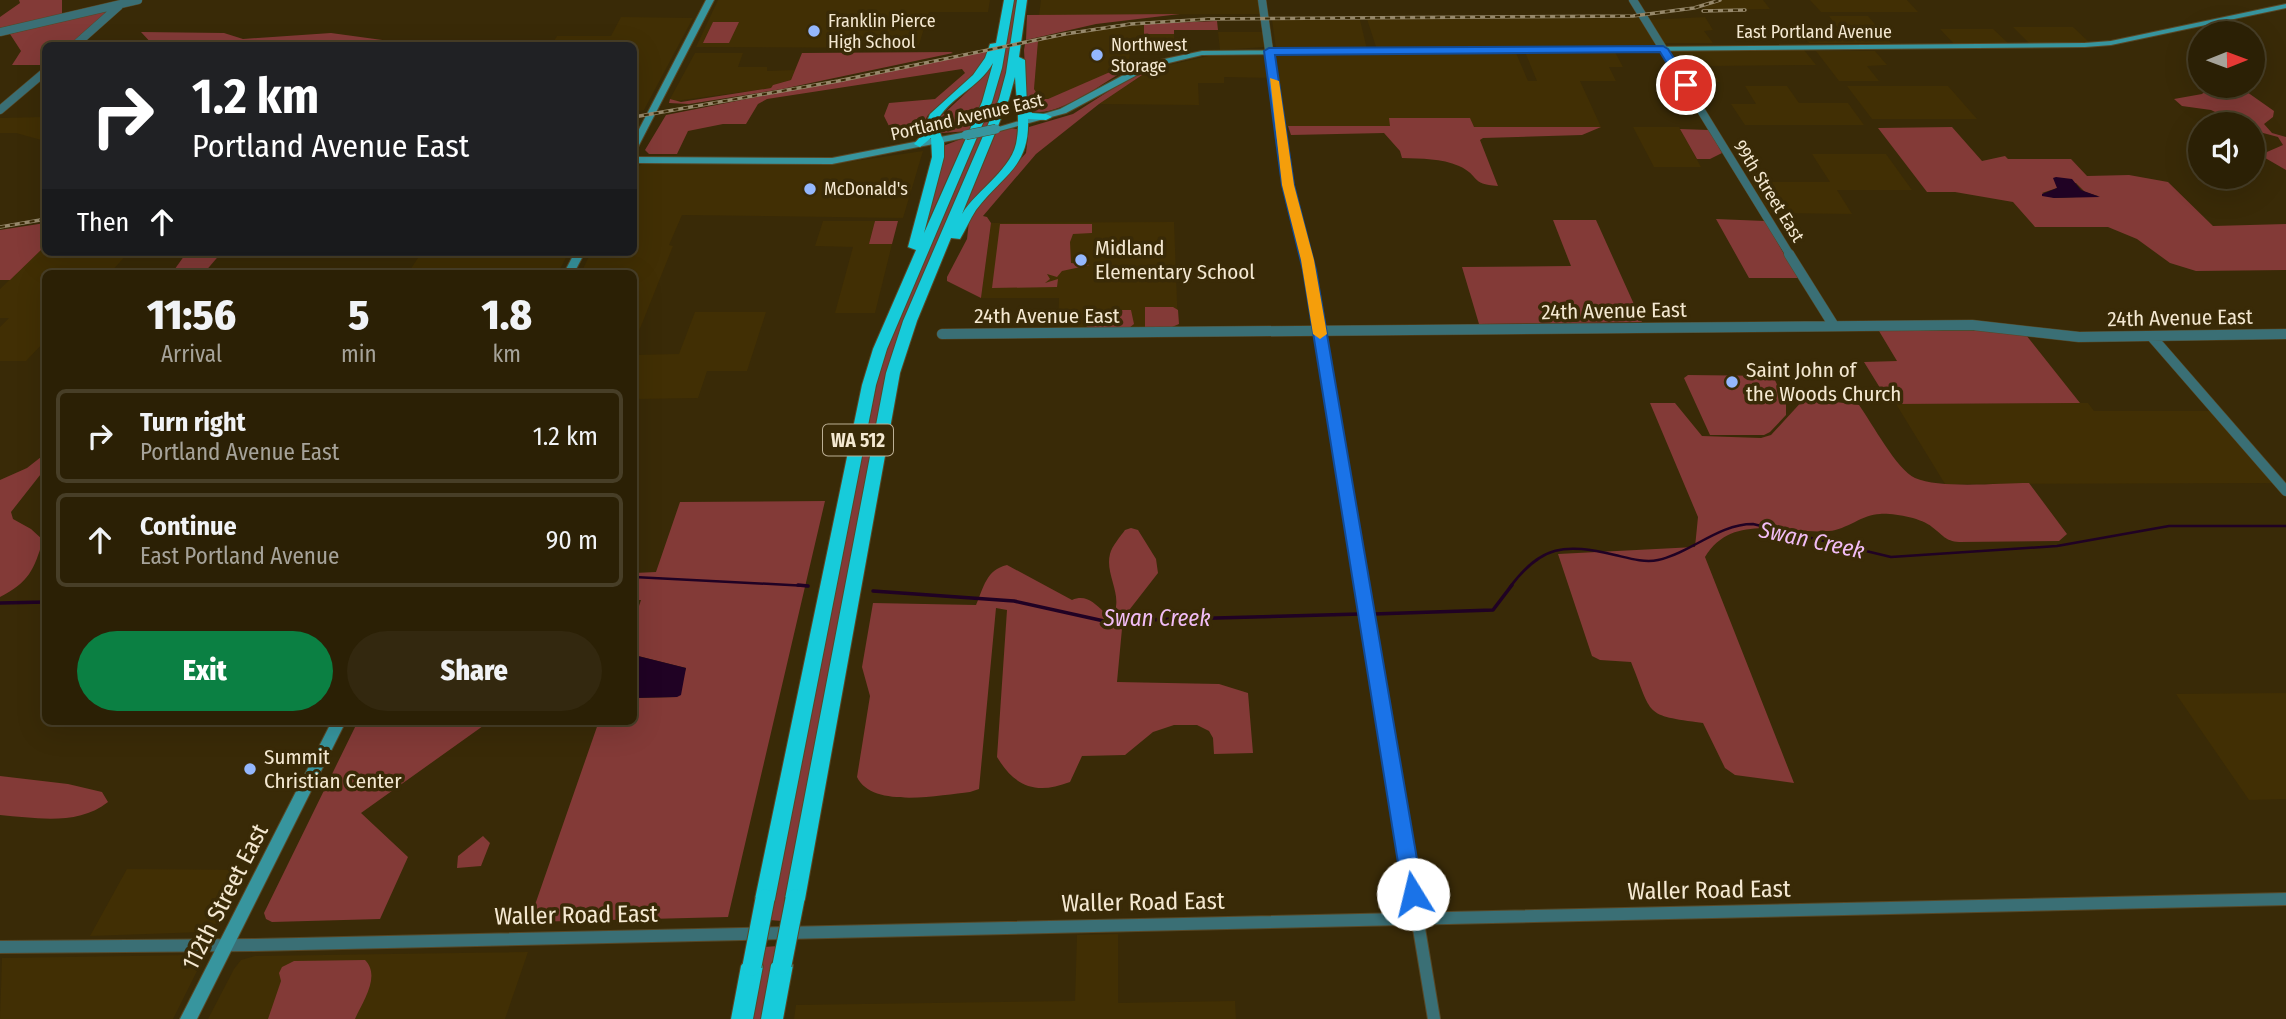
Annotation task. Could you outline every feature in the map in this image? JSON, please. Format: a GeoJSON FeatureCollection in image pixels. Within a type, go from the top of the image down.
{"type":"FeatureCollection","features":[{"type":"Feature","properties":{"kind":"highway"},"geometry":{"type":"LineString","coordinates":[[920,144],[929,135],[937,114],[983,72],[992,52],[1007,0]]}},
{"type":"Feature","properties":{"kind":"highway","name":"WA 512"},"geometry":{"type":"LineString","coordinates":[[742,1019],[869,385],[880,349],[988,102],[998,68],[1007,0]]}},
{"type":"Feature","properties":{"kind":"highway"},"geometry":{"type":"LineString","coordinates":[[910,321],[971,209],[1018,156],[1023,139],[1019,57],[1023,0]]}},
{"type":"Feature","properties":{"kind":"highway","name":"WA 512"},"geometry":{"type":"LineString","coordinates":[[772,1019],[889,387],[910,321],[1004,99],[1023,0]]}},
{"type":"Feature","properties":{"kind":"highway"},"geometry":{"type":"LineString","coordinates":[[1022,107],[1029,116],[1046,117]]}},
{"type":"Feature","properties":{"kind":"highway"},"geometry":{"type":"LineString","coordinates":[[869,385],[875,344],[917,239],[937,157],[937,141],[931,126]]}},
{"type":"Feature","properties":{"kind":"highway"},"geometry":{"type":"LineString","coordinates":[[920,144],[935,148],[937,157]]}},
{"type":"Feature","properties":{"kind":"main road"},"geometry":{"type":"LineString","coordinates":[[637,141],[710,0]]}},
{"type":"Feature","properties":{"kind":"main road","name":"East Portland Avenue"},"geometry":{"type":"LineString","coordinates":[[1338,51],[2096,44],[2286,6]]}},
{"type":"Feature","properties":{"kind":"main road","name":"Portland Avenue East"},"geometry":{"type":"LineString","coordinates":[[637,160],[829,161],[1046,117],[1063,111],[1135,70],[1157,62],[1212,52],[1338,51]]}},
{"type":"Feature","properties":{"kind":"main road","name":"112th Street East"},"geometry":{"type":"LineString","coordinates":[[188,1019],[337,725]]}},
{"type":"Feature","properties":{"kind":"street"},"geometry":{"type":"LineString","coordinates":[[0,32],[138,0]]}},
{"type":"Feature","properties":{"kind":"street"},"geometry":{"type":"LineString","coordinates":[[1262,0],[1288,185],[1308,260],[1434,1019]]}},
{"type":"Feature","properties":{"kind":"street","name":"99th Street East"},"geometry":{"type":"LineString","coordinates":[[1633,0],[1834,326]]}},
{"type":"Feature","properties":{"kind":"street"},"geometry":{"type":"LineString","coordinates":[[79,42],[124,2]]}},
{"type":"Feature","properties":{"kind":"street"},"geometry":{"type":"LineString","coordinates":[[0,110],[42,74]]}},
{"type":"Feature","properties":{"kind":"street","name":"24th Avenue East"},"geometry":{"type":"LineString","coordinates":[[942,334],[1834,326],[1990,326],[2057,336],[2286,334]]}},
{"type":"Feature","properties":{"kind":"street"},"geometry":{"type":"LineString","coordinates":[[2152,337],[2286,491]]}},
{"type":"Feature","properties":{"kind":"street","name":"Waller Road East"},"geometry":{"type":"LineString","coordinates":[[0,947],[225,945],[2286,899]]}},
{"type":"Feature","properties":{"kind":"shaded area"},"geometry":{"type":"Polygon","coordinates":[[[19,0],[62,0],[62,14],[0,28],[0,17],[20,3],[19,0]]]}},
{"type":"Feature","properties":{"kind":"shaded area","name":"Franklin Pierce High School"},"geometry":{"type":"Polygon","coordinates":[[[718,0],[990,0],[988,12],[929,12],[918,48],[696,47],[718,0]]]}},
{"type":"Feature","properties":{"kind":"shaded area"},"geometry":{"type":"Polygon","coordinates":[[[1013,0],[1018,0],[1004,80],[988,127],[981,128],[1000,76],[1013,0]]]}},
{"type":"Feature","properties":{"kind":"shaded area"},"geometry":{"type":"Polygon","coordinates":[[[1041,0],[1260,0],[1262,14],[1039,15],[1041,0]]]}},
{"type":"Feature","properties":{"kind":"shaded area"},"geometry":{"type":"Polygon","coordinates":[[[1722,0],[1763,0],[1770,9],[1705,10],[1703,7],[1722,0]]]}},
{"type":"Feature","properties":{"kind":"shaded area"},"geometry":{"type":"Polygon","coordinates":[[[1810,0],[1907,0],[1918,12],[1821,12],[1810,0]]]}},
{"type":"Feature","properties":{"kind":"shaded area"},"geometry":{"type":"Polygon","coordinates":[[[104,11],[108,13],[73,42],[42,42],[42,65],[12,65],[21,51],[10,34],[104,11]]]}},
{"type":"Feature","properties":{"kind":"shaded area"},"geometry":{"type":"Polygon","coordinates":[[[1180,14],[1096,24],[1026,40],[1027,15],[1180,14]]]}},
{"type":"Feature","properties":{"kind":"shaded area"},"geometry":{"type":"Polygon","coordinates":[[[1829,16],[1868,16],[1891,43],[1809,43],[1798,28],[1838,28],[1829,16]]]}},
{"type":"Feature","properties":{"kind":"shaded area"},"geometry":{"type":"Polygon","coordinates":[[[621,17],[693,18],[644,110],[637,111],[637,42],[553,42],[557,36],[611,36],[621,17]]]}},
{"type":"Feature","properties":{"kind":"shaded area"},"geometry":{"type":"Polygon","coordinates":[[[1705,17],[1713,30],[1704,31],[1713,43],[1663,43],[1649,20],[1705,17]]]}},
{"type":"Feature","properties":{"kind":"shaded area"},"geometry":{"type":"Polygon","coordinates":[[[1640,18],[1656,44],[1376,47],[1367,19],[1640,18]]]}},
{"type":"Feature","properties":{"kind":"shaded area"},"geometry":{"type":"Polygon","coordinates":[[[1272,20],[1360,20],[1367,49],[1276,49],[1272,20]]]}},
{"type":"Feature","properties":{"kind":"shaded area"},"geometry":{"type":"Polygon","coordinates":[[[1217,21],[1218,30],[1174,30],[1174,34],[1144,34],[1144,24],[1217,21]]]}},
{"type":"Feature","properties":{"kind":"shaded area"},"geometry":{"type":"Polygon","coordinates":[[[713,22],[739,22],[729,43],[703,43],[713,22]]]}},
{"type":"Feature","properties":{"kind":"shaded area"},"geometry":{"type":"Polygon","coordinates":[[[1144,24],[1145,34],[1174,34],[1174,50],[1130,51],[1129,63],[1102,77],[1048,99],[1037,97],[1034,89],[1038,41],[1144,24]]]}},
{"type":"Feature","properties":{"kind":"shaded area"},"geometry":{"type":"Polygon","coordinates":[[[2013,27],[2073,27],[2090,43],[2029,43],[2013,27]]]}},
{"type":"Feature","properties":{"kind":"shaded area"},"geometry":{"type":"Polygon","coordinates":[[[1940,29],[1993,29],[2008,43],[1954,44],[1940,29]]]}},
{"type":"Feature","properties":{"kind":"shaded area"},"geometry":{"type":"Polygon","coordinates":[[[141,32],[224,33],[243,39],[331,33],[397,42],[150,42],[141,32]]]}},
{"type":"Feature","properties":{"kind":"shaded area"},"geometry":{"type":"Polygon","coordinates":[[[1218,32],[1263,32],[1265,47],[1220,50],[1218,32]]]}},
{"type":"Feature","properties":{"kind":"shaded area"},"geometry":{"type":"Polygon","coordinates":[[[554,40],[553,42],[500,42],[554,40]]]}},
{"type":"Feature","properties":{"kind":"shaded area"},"geometry":{"type":"Polygon","coordinates":[[[1038,41],[1034,89],[1040,99],[1048,99],[1117,69],[1122,72],[1062,107],[1037,112],[1028,109],[1024,50],[1025,44],[1038,41]]]}},
{"type":"Feature","properties":{"kind":"shaded area"},"geometry":{"type":"Polygon","coordinates":[[[1804,50],[1816,65],[1710,66],[1720,82],[1690,82],[1671,51],[1804,50]]]}},
{"type":"Feature","properties":{"kind":"shaded area"},"geometry":{"type":"Polygon","coordinates":[[[989,51],[978,71],[928,115],[924,122],[925,132],[920,136],[914,132],[891,130],[884,116],[889,103],[935,99],[965,73],[962,69],[767,99],[758,104],[746,124],[723,124],[688,131],[677,154],[649,154],[645,150],[666,115],[989,51]]]}},
{"type":"Feature","properties":{"kind":"shaded area"},"geometry":{"type":"Polygon","coordinates":[[[1816,51],[1875,51],[1887,65],[1867,66],[1879,81],[1839,81],[1816,51]]]}},
{"type":"Feature","properties":{"kind":"shaded area"},"geometry":{"type":"Polygon","coordinates":[[[1525,52],[1615,52],[1623,67],[1609,67],[1616,81],[1580,81],[1601,127],[1473,127],[1389,119],[1391,126],[1285,126],[1276,55],[1281,53],[1516,53],[1528,81],[1537,81],[1525,52]]]}},
{"type":"Feature","properties":{"kind":"shaded area"},"geometry":{"type":"Polygon","coordinates":[[[695,53],[743,53],[738,67],[767,67],[767,71],[795,70],[791,80],[771,88],[675,101],[670,99],[695,53]]]}},
{"type":"Feature","properties":{"kind":"shaded area"},"geometry":{"type":"Polygon","coordinates":[[[802,53],[953,53],[782,89],[689,104],[669,103],[670,99],[681,102],[771,88],[791,80],[802,53]]]}},
{"type":"Feature","properties":{"kind":"shaded area"},"geometry":{"type":"Polygon","coordinates":[[[1208,56],[1267,56],[1271,78],[1224,77],[1224,83],[1198,83],[1199,105],[1099,104],[1151,69],[1208,56]]]}},
{"type":"Feature","properties":{"kind":"shaded area"},"geometry":{"type":"Polygon","coordinates":[[[994,58],[990,79],[970,131],[941,133],[938,119],[985,75],[994,58]]]}},
{"type":"Feature","properties":{"kind":"shaded area"},"geometry":{"type":"Polygon","coordinates":[[[1151,69],[1099,104],[1036,154],[983,216],[991,223],[981,298],[947,281],[967,239],[969,221],[1026,153],[1029,127],[1073,114],[1123,82],[1151,69]]]}},
{"type":"Feature","properties":{"kind":"shaded area"},"geometry":{"type":"Polygon","coordinates":[[[1745,86],[1787,86],[1799,103],[1848,103],[1864,125],[1745,125],[1731,104],[1756,104],[1745,86]]]}},
{"type":"Feature","properties":{"kind":"shaded area"},"geometry":{"type":"Polygon","coordinates":[[[1847,86],[1948,86],[1977,119],[1872,119],[1847,86]]]}},
{"type":"Feature","properties":{"kind":"shaded area"},"geometry":{"type":"Polygon","coordinates":[[[2188,96],[2256,98],[2274,111],[2273,117],[2265,123],[2265,112],[2215,112],[2182,106],[2174,99],[2188,96]]]}},
{"type":"Feature","properties":{"kind":"shaded area"},"geometry":{"type":"Polygon","coordinates":[[[42,117],[42,140],[16,133],[0,133],[0,118],[42,117]]]}},
{"type":"Feature","properties":{"kind":"shaded area"},"geometry":{"type":"Polygon","coordinates":[[[1389,118],[1470,118],[1474,127],[1601,127],[1582,135],[1483,138],[1480,140],[1498,186],[1479,181],[1452,163],[1402,158],[1400,151],[1384,133],[1291,135],[1288,126],[1390,126],[1389,118]]]}},
{"type":"Feature","properties":{"kind":"shaded area"},"geometry":{"type":"Polygon","coordinates":[[[2265,125],[2272,133],[2286,137],[2286,170],[2265,158],[2265,153],[2283,145],[2278,137],[2265,134],[2265,125]]]}},
{"type":"Feature","properties":{"kind":"shaded area"},"geometry":{"type":"Polygon","coordinates":[[[1633,127],[1679,127],[1701,167],[1654,167],[1633,127]]]}},
{"type":"Feature","properties":{"kind":"shaded area"},"geometry":{"type":"Polygon","coordinates":[[[1952,127],[1982,161],[2005,156],[2008,159],[2071,159],[2087,176],[2129,175],[2168,182],[2213,226],[2286,224],[2286,270],[2196,271],[2170,263],[2137,239],[2108,227],[2035,227],[2013,202],[1955,192],[1927,192],[1878,128],[1952,127]],[[2076,183],[2057,184],[2057,188],[2042,193],[2054,198],[2098,196],[2085,192],[2076,183]]]}},
{"type":"Feature","properties":{"kind":"shaded area"},"geometry":{"type":"Polygon","coordinates":[[[1017,129],[1015,150],[999,174],[962,215],[997,130],[1017,129]]]}},
{"type":"Feature","properties":{"kind":"shaded area"},"geometry":{"type":"Polygon","coordinates":[[[1680,129],[1709,130],[1722,153],[1710,159],[1697,159],[1680,129]]]}},
{"type":"Feature","properties":{"kind":"shaded area"},"geometry":{"type":"Polygon","coordinates":[[[985,133],[892,355],[884,384],[782,921],[769,920],[878,378],[888,345],[979,134],[985,133]]]}},
{"type":"Feature","properties":{"kind":"shaded area"},"geometry":{"type":"Polygon","coordinates":[[[966,137],[927,224],[943,146],[966,137]]]}},
{"type":"Feature","properties":{"kind":"shaded area"},"geometry":{"type":"Polygon","coordinates":[[[923,151],[903,218],[682,215],[669,245],[673,246],[639,331],[637,270],[582,270],[589,256],[637,256],[637,167],[642,164],[841,163],[923,151]]]}},
{"type":"Feature","properties":{"kind":"shaded area"},"geometry":{"type":"Polygon","coordinates":[[[1812,154],[1886,154],[1912,190],[1837,190],[1852,214],[1770,213],[1751,182],[1830,182],[1812,154]]]}},
{"type":"Feature","properties":{"kind":"shaded area"},"geometry":{"type":"Polygon","coordinates":[[[2053,178],[2072,179],[2081,190],[2100,197],[2042,196],[2057,188],[2053,178]]]}},
{"type":"Feature","properties":{"kind":"shaded area"},"geometry":{"type":"Polygon","coordinates":[[[1716,219],[1765,221],[1798,278],[1749,278],[1716,219]]]}},
{"type":"Feature","properties":{"kind":"shaded area"},"geometry":{"type":"Polygon","coordinates":[[[1553,220],[1596,220],[1642,322],[1479,324],[1462,267],[1571,266],[1553,220]]]}},
{"type":"Feature","properties":{"kind":"shaded area"},"geometry":{"type":"Polygon","coordinates":[[[823,221],[875,221],[869,244],[892,244],[875,313],[835,313],[853,247],[815,246],[823,221]]]}},
{"type":"Feature","properties":{"kind":"shaded area"},"geometry":{"type":"Polygon","coordinates":[[[875,221],[898,221],[892,244],[869,244],[875,221]]]}},
{"type":"Feature","properties":{"kind":"shaded area","name":"Midland Elementary School"},"geometry":{"type":"Polygon","coordinates":[[[1174,222],[1178,328],[1058,328],[1059,298],[981,298],[991,223],[1174,222]]]}},
{"type":"Feature","properties":{"kind":"shaded area"},"geometry":{"type":"Polygon","coordinates":[[[42,223],[42,249],[10,280],[0,280],[0,230],[42,223]]]}},
{"type":"Feature","properties":{"kind":"shaded area"},"geometry":{"type":"Polygon","coordinates":[[[1000,224],[1092,224],[1092,233],[1073,234],[1070,242],[1071,263],[1090,265],[1062,271],[1057,277],[1047,274],[1050,279],[1045,283],[1058,279],[1057,287],[992,288],[1000,224]]]}},
{"type":"Feature","properties":{"kind":"shaded area"},"geometry":{"type":"Polygon","coordinates":[[[42,248],[42,256],[125,256],[113,270],[42,270],[42,344],[26,361],[0,361],[0,327],[9,318],[0,318],[0,289],[42,248]]]}},
{"type":"Feature","properties":{"kind":"shaded area"},"geometry":{"type":"Polygon","coordinates":[[[184,256],[219,256],[207,270],[174,270],[184,256]]]}},
{"type":"Feature","properties":{"kind":"shaded area"},"geometry":{"type":"Polygon","coordinates":[[[419,256],[567,256],[560,270],[410,270],[419,256]]]}},
{"type":"Feature","properties":{"kind":"shaded area"},"geometry":{"type":"Polygon","coordinates":[[[1145,307],[1173,307],[1178,310],[1179,324],[1172,327],[1145,327],[1145,307]]]}},
{"type":"Feature","properties":{"kind":"shaded area"},"geometry":{"type":"Polygon","coordinates":[[[1087,310],[1131,310],[1134,324],[1129,328],[1089,328],[1083,324],[1087,310]]]}},
{"type":"Feature","properties":{"kind":"shaded area"},"geometry":{"type":"Polygon","coordinates":[[[695,312],[766,312],[747,371],[707,371],[698,398],[637,399],[637,355],[679,354],[695,312]]]}},
{"type":"Feature","properties":{"kind":"shaded area"},"geometry":{"type":"Polygon","coordinates":[[[1879,331],[2000,331],[2026,335],[2080,403],[1890,404],[1864,362],[1897,361],[1879,331]]]}},
{"type":"Feature","properties":{"kind":"shaded area"},"geometry":{"type":"Polygon","coordinates":[[[1688,375],[1773,376],[1786,404],[1786,415],[1764,435],[1710,435],[1684,378],[1688,375]]]}},
{"type":"Feature","properties":{"kind":"shaded area"},"geometry":{"type":"Polygon","coordinates":[[[1805,398],[1859,405],[1900,466],[1915,478],[1954,484],[2029,483],[2067,534],[2059,541],[1959,542],[1947,539],[1921,521],[1900,515],[1880,514],[1829,531],[1761,528],[1745,530],[1730,534],[1717,543],[1705,557],[1794,783],[1735,775],[1725,768],[1703,723],[1670,718],[1653,710],[1631,662],[1600,660],[1592,656],[1558,554],[1695,547],[1698,517],[1650,403],[1675,403],[1702,436],[1761,438],[1771,435],[1805,398]]]}},
{"type":"Feature","properties":{"kind":"shaded area"},"geometry":{"type":"Polygon","coordinates":[[[2088,403],[2094,411],[2213,411],[2275,483],[1945,484],[1896,404],[2088,403]]]}},
{"type":"Feature","properties":{"kind":"shaded area"},"geometry":{"type":"Polygon","coordinates":[[[42,457],[42,473],[11,512],[13,519],[31,529],[42,539],[42,543],[29,574],[18,586],[0,597],[0,480],[27,468],[42,457]]]}},
{"type":"Feature","properties":{"kind":"shaded area"},"geometry":{"type":"Polygon","coordinates":[[[825,501],[728,917],[529,922],[598,725],[637,725],[637,698],[677,697],[686,668],[637,656],[637,612],[641,600],[637,600],[637,573],[656,572],[680,502],[825,501]]]}},
{"type":"Feature","properties":{"kind":"shaded area"},"geometry":{"type":"Polygon","coordinates":[[[1125,530],[1138,530],[1156,559],[1158,573],[1123,618],[1117,682],[1219,684],[1248,693],[1253,753],[1214,754],[1213,738],[1209,731],[1197,725],[1174,725],[1153,732],[1125,755],[1082,756],[1070,782],[1037,788],[1019,782],[997,757],[1007,610],[996,608],[979,789],[908,798],[892,797],[865,787],[857,777],[870,696],[862,667],[873,603],[976,605],[990,575],[1007,565],[1072,600],[1086,599],[1104,612],[1115,611],[1116,597],[1110,554],[1125,530]]]}},
{"type":"Feature","properties":{"kind":"shaded area"},"geometry":{"type":"Polygon","coordinates":[[[637,656],[686,668],[681,695],[637,698],[637,656]]]}},
{"type":"Feature","properties":{"kind":"shaded area"},"geometry":{"type":"Polygon","coordinates":[[[2286,693],[2286,799],[2249,800],[2176,694],[2286,693]]]}},
{"type":"Feature","properties":{"kind":"shaded area"},"geometry":{"type":"Polygon","coordinates":[[[356,725],[484,725],[361,813],[408,857],[380,919],[272,922],[266,919],[264,913],[356,725]]]}},
{"type":"Feature","properties":{"kind":"shaded area"},"geometry":{"type":"Polygon","coordinates":[[[0,776],[68,784],[102,792],[108,802],[84,815],[56,819],[0,815],[0,776]]]}},
{"type":"Feature","properties":{"kind":"shaded area"},"geometry":{"type":"Polygon","coordinates":[[[483,836],[490,843],[481,866],[457,868],[458,856],[483,836]]]}},
{"type":"Feature","properties":{"kind":"shaded area"},"geometry":{"type":"Polygon","coordinates":[[[127,869],[250,870],[225,918],[203,932],[90,936],[127,869]]]}},
{"type":"Feature","properties":{"kind":"shaded area"},"geometry":{"type":"Polygon","coordinates":[[[1118,934],[1118,1003],[1235,1001],[1236,1019],[794,1019],[796,1005],[1075,1001],[1077,935],[1118,934]]]}},
{"type":"Feature","properties":{"kind":"shaded area"},"geometry":{"type":"Polygon","coordinates":[[[778,946],[764,1019],[750,1019],[764,947],[778,946]]]}},
{"type":"Feature","properties":{"kind":"shaded area"},"geometry":{"type":"Polygon","coordinates":[[[528,952],[505,1019],[208,1019],[234,969],[241,960],[255,956],[528,952]]]}},
{"type":"Feature","properties":{"kind":"shaded area"},"geometry":{"type":"Polygon","coordinates":[[[194,955],[199,967],[173,1019],[0,1019],[2,958],[194,955]]]}},
{"type":"Feature","properties":{"kind":"shaded area"},"geometry":{"type":"Polygon","coordinates":[[[365,960],[371,973],[371,981],[355,1019],[268,1019],[281,981],[279,973],[282,967],[294,961],[365,960]]]}},
{"type":"Feature","properties":{"kind":"waterway","name":"Swan Creek"},"geometry":{"type":"LineString","coordinates":[[1510,587],[1533,563],[1555,551],[1582,549],[1653,561],[1740,525],[1753,524],[1891,557],[2057,546],[2169,526],[2286,526]]}},
{"type":"Feature","properties":{"kind":"waterway","name":"Swan Creek"},"geometry":{"type":"LineString","coordinates":[[637,577],[808,586],[798,585]]}},
{"type":"Feature","properties":{"kind":"waterway","name":"Swan Creek"},"geometry":{"type":"LineString","coordinates":[[1374,614],[1493,610],[1512,585]]}},
{"type":"Feature","properties":{"kind":"waterway","name":"Swan Creek"},"geometry":{"type":"LineString","coordinates":[[873,591],[1014,601],[1104,621],[1360,614]]}},
{"type":"Feature","properties":{"kind":"waterway","name":"Swan Creek"},"geometry":{"type":"LineString","coordinates":[[0,603],[42,602]]}},
{"type":"Feature","properties":{"kind":"railway"},"geometry":{"type":"LineString","coordinates":[[637,116],[838,81],[1065,34],[1131,24],[1208,19],[1633,16],[1694,8],[1720,0]]}},
{"type":"Feature","properties":{"kind":"railway"},"geometry":{"type":"LineString","coordinates":[[1703,11],[1745,10]]}},
{"type":"Feature","properties":{"kind":"railway"},"geometry":{"type":"LineString","coordinates":[[0,227],[42,220]]}},
{"type":"Feature","properties":{"kind":"slow traffic"},"geometry":{"type":"LineString","coordinates":[[1274,81],[1288,185],[1308,260],[1320,334]]}},
{"type":"Feature","properties":{"kind":"place","name":"Franklin Pierce High School"},"geometry":{"type":"Point","coordinates":[814,31]}},
{"type":"Feature","properties":{"kind":"place","name":"Northwest Storage"},"geometry":{"type":"Point","coordinates":[1097,55]}},
{"type":"Feature","properties":{"kind":"place","name":"McDonald's"},"geometry":{"type":"Point","coordinates":[810,189]}},
{"type":"Feature","properties":{"kind":"place","name":"Midland Elementary School"},"geometry":{"type":"Point","coordinates":[1081,260]}},
{"type":"Feature","properties":{"kind":"place","name":"Saint John of the Woods Church"},"geometry":{"type":"Point","coordinates":[1732,382]}},
{"type":"Feature","properties":{"kind":"place","name":"Summit Christian Center"},"geometry":{"type":"Point","coordinates":[250,769]}},
{"type":"Feature","properties":{"kind":"route"},"geometry":{"type":"LineString","coordinates":[[1413,894],[1308,260],[1288,185],[1269,51],[1663,49],[1686,85]]}}]}
